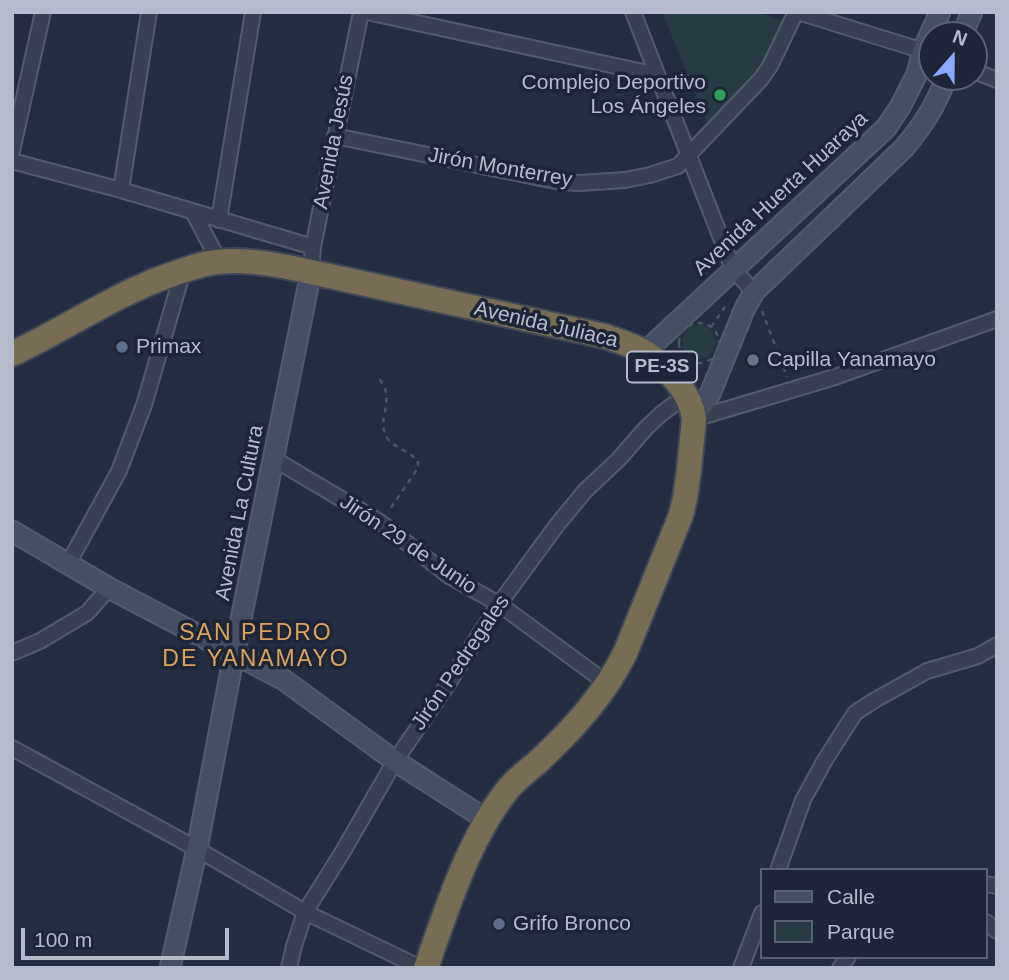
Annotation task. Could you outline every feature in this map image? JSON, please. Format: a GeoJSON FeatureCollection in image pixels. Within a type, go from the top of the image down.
{"type":"FeatureCollection","features":[{"type":"Feature","properties":{"kind":"highway","name":"Avenida Juliaca"},"geometry":{"type":"LineString","coordinates":[[12,355],[129,291],[155,280],[219,261],[267,263],[604,336],[645,352],[668,372],[686,395],[693,408],[694,419],[687,489],[681,515],[631,641],[608,684],[596,700],[559,741],[506,791],[473,849],[423,968]]}},
{"type":"Feature","properties":{"kind":"street"},"geometry":{"type":"LineString","coordinates":[[12,151],[43,12]]}},
{"type":"Feature","properties":{"kind":"street"},"geometry":{"type":"LineString","coordinates":[[121,190],[149,12]]}},
{"type":"Feature","properties":{"kind":"street"},"geometry":{"type":"LineString","coordinates":[[219,220],[253,12]]}},
{"type":"Feature","properties":{"kind":"street","name":"Avenida Jesús"},"geometry":{"type":"LineString","coordinates":[[311,272],[313,247],[361,12]]}},
{"type":"Feature","properties":{"kind":"street"},"geometry":{"type":"LineString","coordinates":[[367,12],[657,75]]}},
{"type":"Feature","properties":{"kind":"street"},"geometry":{"type":"LineString","coordinates":[[633,12],[733,269],[754,292]]}},
{"type":"Feature","properties":{"kind":"street"},"geometry":{"type":"LineString","coordinates":[[797,12],[918,49]]}},
{"type":"Feature","properties":{"kind":"street","name":"Jirón Monterrey"},"geometry":{"type":"LineString","coordinates":[[335,136],[545,180],[579,183],[650,176],[678,166],[761,79],[797,12]]}},
{"type":"Feature","properties":{"kind":"street","name":"Avenida Huerta Huaraya"},"geometry":{"type":"LineString","coordinates":[[645,352],[886,128],[901,107],[918,72]]}},
{"type":"Feature","properties":{"kind":"street"},"geometry":{"type":"LineString","coordinates":[[694,419],[710,394],[754,292],[904,148],[941,91]]}},
{"type":"Feature","properties":{"kind":"street"},"geometry":{"type":"LineString","coordinates":[[12,161],[313,247]]}},
{"type":"Feature","properties":{"kind":"street"},"geometry":{"type":"LineString","coordinates":[[193,212],[219,261]]}},
{"type":"Feature","properties":{"kind":"street"},"geometry":{"type":"LineString","coordinates":[[68,564],[119,471],[144,405],[183,271]]}},
{"type":"Feature","properties":{"kind":"street","name":"Avenida La Cultura"},"geometry":{"type":"LineString","coordinates":[[170,968],[197,849],[311,272]]}},
{"type":"Feature","properties":{"kind":"street"},"geometry":{"type":"LineString","coordinates":[[694,419],[793,391],[997,320]]}},
{"type":"Feature","properties":{"kind":"street","name":"Jirón Pedregales"},"geometry":{"type":"LineString","coordinates":[[289,968],[305,912],[394,761],[499,604],[585,491],[661,414],[686,395]]}},
{"type":"Feature","properties":{"kind":"street","name":"Jirón 29 de Junio"},"geometry":{"type":"LineString","coordinates":[[274,459],[380,522],[449,576],[499,604],[608,684]]}},
{"type":"Feature","properties":{"kind":"street"},"geometry":{"type":"LineString","coordinates":[[12,531],[109,588],[284,680],[394,761],[488,820]]}},
{"type":"Feature","properties":{"kind":"street"},"geometry":{"type":"LineString","coordinates":[[12,653],[40,641],[87,613],[109,588]]}},
{"type":"Feature","properties":{"kind":"street"},"geometry":{"type":"LineString","coordinates":[[779,868],[803,800],[855,713],[927,671],[978,656],[997,645]]}},
{"type":"Feature","properties":{"kind":"street"},"geometry":{"type":"LineString","coordinates":[[12,748],[197,849],[305,912],[423,968]]}},
{"type":"Feature","properties":{"kind":"street"},"geometry":{"type":"LineString","coordinates":[[741,968],[760,918]]}},
{"type":"Feature","properties":{"kind":"path"},"geometry":{"type":"LineString","coordinates":[[754,292],[793,391]]}},
{"type":"Feature","properties":{"kind":"path"},"geometry":{"type":"LineString","coordinates":[[711,327],[724,307]]}},
{"type":"Feature","properties":{"kind":"path"},"geometry":{"type":"LineString","coordinates":[[693,324],[711,327],[718,337],[716,354],[706,361],[694,362],[688,359],[680,349],[682,331],[693,324]]}},
{"type":"Feature","properties":{"kind":"path"},"geometry":{"type":"LineString","coordinates":[[380,379],[386,396],[383,424],[385,435],[418,461],[418,468],[380,522]]}},
{"type":"Feature","properties":{"kind":"green space","name":"Complejo Deportivo Los Ángeles"},"geometry":{"type":"Polygon","coordinates":[[[662,12],[757,12],[794,24],[772,64],[708,125],[662,12]]]}},
{"type":"Feature","properties":{"kind":"green space"},"geometry":{"type":"Polygon","coordinates":[[[699,325],[711,330],[716,342],[711,354],[699,359],[687,354],[682,342],[687,330],[699,325]]]}},
{"type":"Feature","properties":{"kind":"place","name":"Complejo Deportivo Los Ángeles"},"geometry":{"type":"Point","coordinates":[720,95]}},
{"type":"Feature","properties":{"kind":"place","name":"Primax"},"geometry":{"type":"Point","coordinates":[122,347]}},
{"type":"Feature","properties":{"kind":"place","name":"Capilla Yanamayo"},"geometry":{"type":"Point","coordinates":[753,360]}},
{"type":"Feature","properties":{"kind":"place","name":"Grifo Bronco"},"geometry":{"type":"Point","coordinates":[499,924]}},
{"type":"Feature","properties":{"kind":"district","name":"SAN PEDRO DE YANAMAYO"},"geometry":{"type":"Point","coordinates":[256,647]}}]}
